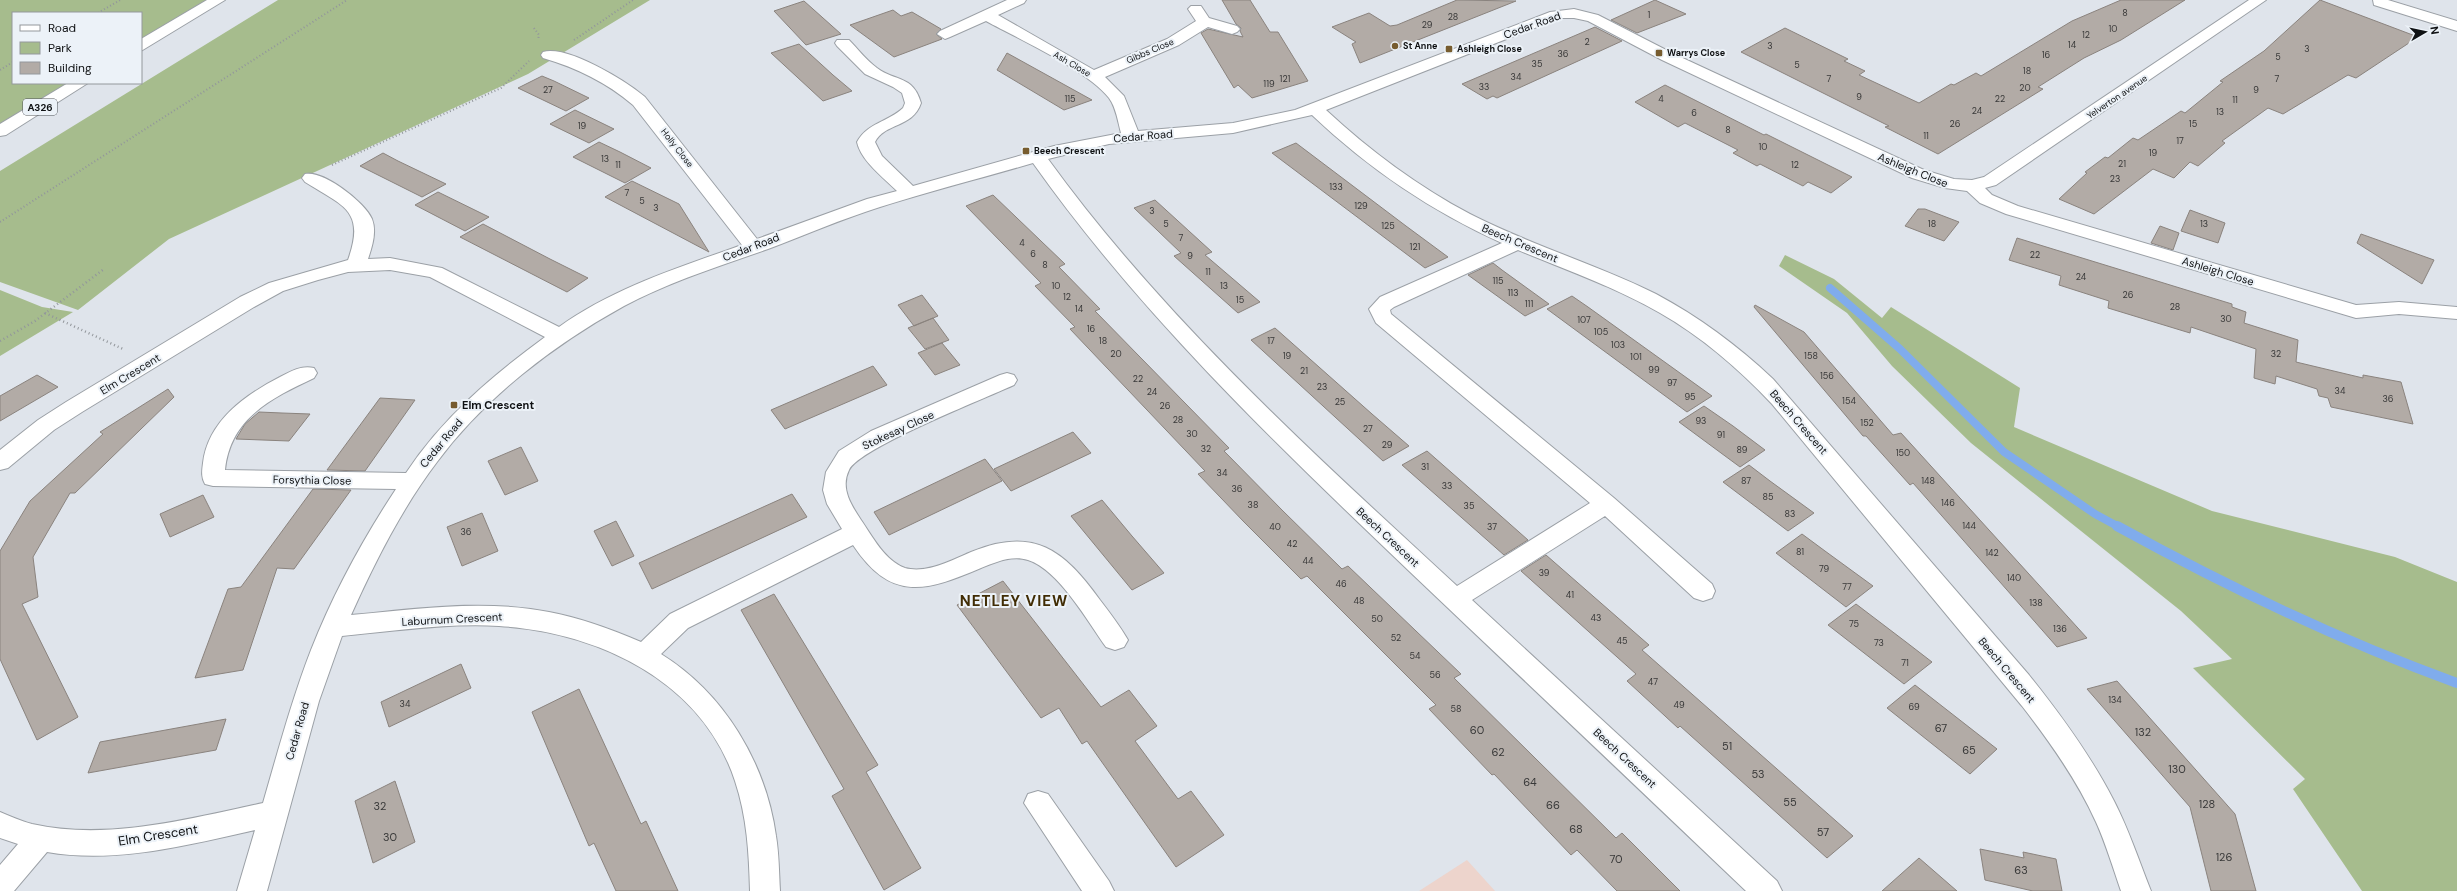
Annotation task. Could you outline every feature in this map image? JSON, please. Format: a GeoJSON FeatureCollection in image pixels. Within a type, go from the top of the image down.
{"type":"FeatureCollection","features":[{"type":"Feature","properties":{"kind":"street"},"geometry":{"type":"LineString","coordinates":[[142,45],[218,0]]}},
{"type":"Feature","properties":{"kind":"street"},"geometry":{"type":"LineString","coordinates":[[945,34],[1019,0]]}},
{"type":"Feature","properties":{"kind":"street","name":"Yelverton avenue"},"geometry":{"type":"LineString","coordinates":[[1972,186],[1990,181],[2259,0]]}},
{"type":"Feature","properties":{"kind":"street"},"geometry":{"type":"LineString","coordinates":[[2415,0],[2457,13]]}},
{"type":"Feature","properties":{"kind":"street"},"geometry":{"type":"LineString","coordinates":[[2379,2],[2457,26]]}},
{"type":"Feature","properties":{"kind":"street","name":"Ashleigh Close"},"geometry":{"type":"LineString","coordinates":[[1583,6],[1593,18],[1668,57],[1918,174],[1948,185],[1972,186],[1986,199],[2012,210],[2356,312],[2399,308],[2457,313]]}},
{"type":"Feature","properties":{"kind":"street","name":"Cedar Road"},"geometry":{"type":"LineString","coordinates":[[252,891],[306,701],[334,627],[369,552],[411,481],[429,456],[463,417],[523,363],[560,336],[592,316],[636,293],[753,246],[908,192],[1037,156],[1094,142],[1131,136],[1250,126],[1316,110],[1556,14],[1583,6]]}},
{"type":"Feature","properties":{"kind":"street"},"geometry":{"type":"LineString","coordinates":[[1196,9],[1198,16],[1206,22],[1232,29]]}},
{"type":"Feature","properties":{"kind":"street","name":"Ash Close"},"geometry":{"type":"LineString","coordinates":[[986,15],[1093,76],[1108,87],[1116,97],[1131,136]]}},
{"type":"Feature","properties":{"kind":"street","name":"Gibbs Close"},"geometry":{"type":"LineString","coordinates":[[1093,76],[1173,42],[1206,22]]}},
{"type":"Feature","properties":{"kind":"street"},"geometry":{"type":"LineString","coordinates":[[843,43],[871,72],[900,84],[910,92],[911,102],[906,113],[872,133],[866,141],[866,147],[872,155],[908,192]]}},
{"type":"Feature","properties":{"kind":"street","name":"Holly Close"},"geometry":{"type":"LineString","coordinates":[[542,55],[568,53],[586,67],[618,83],[639,101],[753,246]]}},
{"type":"Feature","properties":{"kind":"street"},"geometry":{"type":"LineString","coordinates":[[586,67],[601,59]]}},
{"type":"Feature","properties":{"kind":"street","name":"A326"},"geometry":{"type":"LineString","coordinates":[[0,131],[78,84]]}},
{"type":"Feature","properties":{"kind":"street","name":"Beech Crescent"},"geometry":{"type":"LineString","coordinates":[[1316,110],[1374,162],[1409,186],[1459,215],[1518,243],[1615,283],[1673,312],[1728,350],[1768,387],[2020,683],[2056,730],[2091,784],[2105,810],[2136,891]]}},
{"type":"Feature","properties":{"kind":"street","name":"Beech Crescent"},"geometry":{"type":"LineString","coordinates":[[1037,156],[1047,172],[1130,275],[1183,333],[1318,471],[1767,891]]}},
{"type":"Feature","properties":{"kind":"street"},"geometry":{"type":"LineString","coordinates":[[311,178],[355,206],[361,213],[366,234],[356,265]]}},
{"type":"Feature","properties":{"kind":"street"},"geometry":{"type":"LineString","coordinates":[[1518,243],[1387,302],[1379,309],[1383,318],[1606,504],[1703,591]]}},
{"type":"Feature","properties":{"kind":"street","name":"Elm Crescent"},"geometry":{"type":"LineString","coordinates":[[0,462],[46,425],[151,360],[276,288],[312,275],[356,265],[390,264],[435,272],[560,336]]}},
{"type":"Feature","properties":{"kind":"street","name":"Forsythia Close"},"geometry":{"type":"LineString","coordinates":[[307,373],[268,393],[249,405],[235,419],[219,441],[213,459],[213,478],[411,481]]}},
{"type":"Feature","properties":{"kind":"street","name":"Stokesay Close"},"geometry":{"type":"LineString","coordinates":[[1007,380],[873,440],[848,456],[840,464],[835,476],[837,502],[876,561],[885,570],[897,576],[910,578],[945,574],[1006,550],[1030,551],[1041,555],[1060,569],[1115,640]]}},
{"type":"Feature","properties":{"kind":"street"},"geometry":{"type":"LineString","coordinates":[[1455,600],[1606,504]]}},
{"type":"Feature","properties":{"kind":"street"},"geometry":{"type":"LineString","coordinates":[[644,654],[679,621],[857,532]]}},
{"type":"Feature","properties":{"kind":"street","name":"Laburnum Crescent"},"geometry":{"type":"LineString","coordinates":[[334,627],[456,617],[498,616],[531,618],[590,632],[644,654],[685,683],[704,702],[734,748],[756,805],[761,829],[765,891]]}},
{"type":"Feature","properties":{"kind":"street"},"geometry":{"type":"LineString","coordinates":[[1038,803],[1099,891]]}},
{"type":"Feature","properties":{"kind":"street","name":"Elm Crescent"},"geometry":{"type":"LineString","coordinates":[[0,824],[42,837],[82,842],[119,842],[186,832],[274,813]]}},
{"type":"Feature","properties":{"kind":"street"},"geometry":{"type":"LineString","coordinates":[[0,886],[42,837]]}},
{"type":"Feature","properties":{"kind":"path"},"geometry":{"type":"LineString","coordinates":[[100,12],[120,0]]}},
{"type":"Feature","properties":{"kind":"path"},"geometry":{"type":"LineString","coordinates":[[0,222],[347,0]]}},
{"type":"Feature","properties":{"kind":"path"},"geometry":{"type":"LineString","coordinates":[[568,53],[633,0]]}},
{"type":"Feature","properties":{"kind":"path"},"geometry":{"type":"LineString","coordinates":[[311,178],[328,167],[501,88],[542,55]]}},
{"type":"Feature","properties":{"kind":"path"},"geometry":{"type":"LineString","coordinates":[[0,70],[12,63]]}},
{"type":"Feature","properties":{"kind":"path"},"geometry":{"type":"LineString","coordinates":[[0,341],[45,313],[104,269]]}},
{"type":"Feature","properties":{"kind":"path"},"geometry":{"type":"LineString","coordinates":[[45,313],[151,360]]}},
{"type":"Feature","properties":{"kind":"shaded area"},"geometry":{"type":"Polygon","coordinates":[[[1467,860],[1495,891],[1419,891],[1467,860]]]}},
{"type":"Feature","properties":{"kind":"green space"},"geometry":{"type":"Polygon","coordinates":[[[0,0],[210,0],[142,40],[142,12],[12,12],[12,84],[69,84],[0,125],[0,0]]]}},
{"type":"Feature","properties":{"kind":"green space"},"geometry":{"type":"Polygon","coordinates":[[[278,0],[650,0],[528,74],[169,239],[78,310],[0,282],[0,171],[278,0]]]}},
{"type":"Feature","properties":{"kind":"green space"},"geometry":{"type":"Polygon","coordinates":[[[1785,255],[1834,279],[1882,318],[1891,307],[2020,388],[2014,427],[2212,511],[2395,557],[2457,582],[2457,891],[2362,891],[2293,789],[2305,779],[2193,668],[2232,659],[2181,611],[1971,443],[1892,366],[1847,313],[1779,266],[1785,255]]]}},
{"type":"Feature","properties":{"kind":"green space"},"geometry":{"type":"Polygon","coordinates":[[[0,290],[42,307],[73,312],[0,356],[0,290]]]}},
{"type":"Feature","properties":{"kind":"building"},"geometry":{"type":"Polygon","coordinates":[[[1222,0],[1250,0],[1270,32],[1278,32],[1308,81],[1252,98],[1238,85],[1234,88],[1201,33],[1208,29],[1243,37],[1240,31],[1241,28],[1236,24],[1222,0]]]}},
{"type":"Feature","properties":{"kind":"building"},"geometry":{"type":"Polygon","coordinates":[[[1457,0],[1516,1],[1360,63],[1352,44],[1356,42],[1332,27],[1369,13],[1390,26],[1397,25],[1457,0]]]}},
{"type":"Feature","properties":{"kind":"building"},"geometry":{"type":"Polygon","coordinates":[[[1655,0],[1686,14],[1637,33],[1611,20],[1655,0]]]}},
{"type":"Feature","properties":{"kind":"building"},"geometry":{"type":"Polygon","coordinates":[[[2121,0],[2185,0],[2121,40],[2084,58],[2038,87],[2043,89],[1938,154],[1885,127],[1889,126],[1741,52],[1785,28],[1848,59],[1844,61],[1865,71],[1859,75],[1919,103],[1951,84],[1954,85],[1976,73],[1981,76],[2072,21],[2121,0]]]}},
{"type":"Feature","properties":{"kind":"building"},"geometry":{"type":"Polygon","coordinates":[[[2320,0],[2418,37],[2356,78],[2348,75],[2283,114],[2268,108],[2222,141],[2225,143],[2198,166],[2190,162],[2174,178],[2153,169],[2094,214],[2059,199],[2087,173],[2085,172],[2105,157],[2108,158],[2133,138],[2138,140],[2181,111],[2185,113],[2223,82],[2220,81],[2264,51],[2320,0]]]}},
{"type":"Feature","properties":{"kind":"building"},"geometry":{"type":"Polygon","coordinates":[[[804,1],[841,34],[806,45],[774,11],[804,1]]]}},
{"type":"Feature","properties":{"kind":"building"},"geometry":{"type":"Polygon","coordinates":[[[893,10],[901,16],[912,12],[941,29],[936,34],[942,39],[894,57],[850,25],[893,10]]]}},
{"type":"Feature","properties":{"kind":"building"},"geometry":{"type":"Polygon","coordinates":[[[1595,27],[1622,41],[1497,98],[1493,96],[1487,99],[1462,84],[1595,27]]]}},
{"type":"Feature","properties":{"kind":"building"},"geometry":{"type":"Polygon","coordinates":[[[799,44],[852,91],[823,101],[771,53],[799,44]]]}},
{"type":"Feature","properties":{"kind":"building"},"geometry":{"type":"Polygon","coordinates":[[[1007,53],[1092,100],[1064,110],[997,70],[1007,53]]]}},
{"type":"Feature","properties":{"kind":"building"},"geometry":{"type":"Polygon","coordinates":[[[542,76],[589,98],[566,111],[518,88],[542,76]]]}},
{"type":"Feature","properties":{"kind":"building"},"geometry":{"type":"Polygon","coordinates":[[[1665,85],[1852,177],[1831,193],[1808,182],[1803,186],[1760,164],[1757,166],[1733,153],[1738,150],[1685,123],[1678,127],[1635,102],[1665,85]]]}},
{"type":"Feature","properties":{"kind":"building"},"geometry":{"type":"Polygon","coordinates":[[[575,110],[614,129],[589,143],[550,124],[575,110]]]}},
{"type":"Feature","properties":{"kind":"building"},"geometry":{"type":"Polygon","coordinates":[[[599,142],[651,168],[625,183],[573,157],[599,142]]]}},
{"type":"Feature","properties":{"kind":"building"},"geometry":{"type":"Polygon","coordinates":[[[1296,143],[1448,257],[1425,268],[1272,153],[1296,143]]]}},
{"type":"Feature","properties":{"kind":"building"},"geometry":{"type":"Polygon","coordinates":[[[383,153],[446,184],[422,197],[360,166],[383,153]]]}},
{"type":"Feature","properties":{"kind":"building"},"geometry":{"type":"Polygon","coordinates":[[[632,181],[679,204],[709,252],[605,197],[632,181]]]}},
{"type":"Feature","properties":{"kind":"building"},"geometry":{"type":"Polygon","coordinates":[[[438,192],[489,217],[465,231],[415,205],[438,192]]]}},
{"type":"Feature","properties":{"kind":"building"},"geometry":{"type":"Polygon","coordinates":[[[993,195],[1065,264],[1059,267],[1100,309],[1095,311],[1229,448],[1224,451],[1282,510],[1342,569],[1348,566],[1461,674],[1454,678],[1616,838],[1622,833],[1680,891],[1617,891],[1577,850],[1571,855],[1494,774],[1492,775],[1429,709],[1436,705],[1307,576],[1301,579],[1198,474],[1205,471],[1070,329],[1075,327],[1035,286],[1041,283],[966,206],[993,195]]]}},
{"type":"Feature","properties":{"kind":"building"},"geometry":{"type":"Polygon","coordinates":[[[1155,200],[1212,252],[1205,255],[1260,302],[1238,313],[1174,256],[1181,253],[1134,208],[1155,200]]]}},
{"type":"Feature","properties":{"kind":"building"},"geometry":{"type":"Polygon","coordinates":[[[1918,209],[1925,209],[1959,222],[1944,241],[1905,226],[1918,209]]]}},
{"type":"Feature","properties":{"kind":"building"},"geometry":{"type":"Polygon","coordinates":[[[2190,210],[2225,223],[2218,243],[2181,231],[2190,210]]]}},
{"type":"Feature","properties":{"kind":"building"},"geometry":{"type":"Polygon","coordinates":[[[483,224],[588,278],[567,292],[460,237],[483,224]]]}},
{"type":"Feature","properties":{"kind":"building"},"geometry":{"type":"Polygon","coordinates":[[[2160,226],[2179,233],[2173,250],[2151,243],[2160,226]]]}},
{"type":"Feature","properties":{"kind":"building"},"geometry":{"type":"Polygon","coordinates":[[[2361,234],[2434,260],[2422,284],[2357,243],[2361,234]]]}},
{"type":"Feature","properties":{"kind":"building"},"geometry":{"type":"Polygon","coordinates":[[[2017,238],[2232,304],[2232,307],[2246,312],[2244,323],[2298,340],[2296,362],[2363,378],[2363,375],[2401,382],[2413,424],[2331,407],[2328,398],[2319,396],[2317,389],[2276,376],[2275,384],[2254,378],[2256,349],[2191,327],[2190,333],[2108,308],[2109,301],[2059,285],[2061,276],[2009,260],[2017,238]]]}},
{"type":"Feature","properties":{"kind":"building"},"geometry":{"type":"Polygon","coordinates":[[[1493,263],[1549,304],[1525,316],[1468,275],[1493,263]]]}},
{"type":"Feature","properties":{"kind":"building"},"geometry":{"type":"Polygon","coordinates":[[[922,295],[938,316],[914,326],[898,305],[922,295]]]}},
{"type":"Feature","properties":{"kind":"building"},"geometry":{"type":"Polygon","coordinates":[[[1572,296],[1712,396],[1687,412],[1547,309],[1572,296]]]}},
{"type":"Feature","properties":{"kind":"building"},"geometry":{"type":"Polygon","coordinates":[[[1755,305],[1804,332],[1893,435],[1901,433],[2087,638],[2057,647],[1913,483],[1910,485],[1866,436],[1863,436],[1754,307],[1755,305]]]}},
{"type":"Feature","properties":{"kind":"building"},"geometry":{"type":"Polygon","coordinates":[[[933,318],[949,340],[925,349],[908,328],[933,318]]]}},
{"type":"Feature","properties":{"kind":"building"},"geometry":{"type":"Polygon","coordinates":[[[1275,328],[1409,446],[1383,461],[1251,340],[1275,328]]]}},
{"type":"Feature","properties":{"kind":"building"},"geometry":{"type":"Polygon","coordinates":[[[942,343],[960,365],[935,375],[918,353],[942,343]]]}},
{"type":"Feature","properties":{"kind":"building"},"geometry":{"type":"Polygon","coordinates":[[[873,366],[887,385],[785,429],[771,410],[873,366]]]}},
{"type":"Feature","properties":{"kind":"building"},"geometry":{"type":"Polygon","coordinates":[[[37,375],[58,387],[0,421],[0,396],[37,375]]]}},
{"type":"Feature","properties":{"kind":"building"},"geometry":{"type":"Polygon","coordinates":[[[168,389],[174,397],[75,493],[70,493],[33,557],[38,597],[22,604],[78,717],[37,740],[0,659],[0,551],[30,501],[103,434],[100,432],[168,389]]]}},
{"type":"Feature","properties":{"kind":"building"},"geometry":{"type":"Polygon","coordinates":[[[380,398],[415,400],[365,471],[327,470],[380,398]]]}},
{"type":"Feature","properties":{"kind":"building"},"geometry":{"type":"Polygon","coordinates":[[[1704,406],[1765,450],[1740,467],[1679,422],[1704,406]]]}},
{"type":"Feature","properties":{"kind":"building"},"geometry":{"type":"Polygon","coordinates":[[[259,412],[310,414],[289,441],[236,439],[245,424],[259,412]]]}},
{"type":"Feature","properties":{"kind":"building"},"geometry":{"type":"Polygon","coordinates":[[[1073,432],[1091,453],[1011,491],[994,469],[1073,432]]]}},
{"type":"Feature","properties":{"kind":"building"},"geometry":{"type":"Polygon","coordinates":[[[521,447],[538,481],[505,495],[488,461],[521,447]]]}},
{"type":"Feature","properties":{"kind":"building"},"geometry":{"type":"Polygon","coordinates":[[[1427,451],[1528,540],[1504,555],[1402,465],[1427,451]]]}},
{"type":"Feature","properties":{"kind":"building"},"geometry":{"type":"Polygon","coordinates":[[[985,459],[1002,481],[889,535],[874,512],[985,459]]]}},
{"type":"Feature","properties":{"kind":"building"},"geometry":{"type":"Polygon","coordinates":[[[1749,465],[1814,513],[1788,531],[1723,482],[1749,465]]]}},
{"type":"Feature","properties":{"kind":"building"},"geometry":{"type":"Polygon","coordinates":[[[313,489],[351,490],[294,569],[277,568],[243,670],[195,678],[228,589],[241,587],[313,489]]]}},
{"type":"Feature","properties":{"kind":"building"},"geometry":{"type":"Polygon","coordinates":[[[792,494],[807,517],[652,589],[639,563],[792,494]]]}},
{"type":"Feature","properties":{"kind":"building"},"geometry":{"type":"Polygon","coordinates":[[[203,495],[214,517],[170,537],[160,514],[203,495]]]}},
{"type":"Feature","properties":{"kind":"building"},"geometry":{"type":"Polygon","coordinates":[[[1102,500],[1164,573],[1132,590],[1071,516],[1102,500]]]}},
{"type":"Feature","properties":{"kind":"building"},"geometry":{"type":"Polygon","coordinates":[[[482,513],[498,551],[462,566],[447,527],[482,513]]]}},
{"type":"Feature","properties":{"kind":"building"},"geometry":{"type":"Polygon","coordinates":[[[616,521],[634,556],[612,566],[594,531],[616,521]]]}},
{"type":"Feature","properties":{"kind":"building"},"geometry":{"type":"Polygon","coordinates":[[[1802,534],[1873,586],[1846,607],[1776,553],[1802,534]]]}},
{"type":"Feature","properties":{"kind":"building"},"geometry":{"type":"Polygon","coordinates":[[[1546,555],[1649,645],[1642,650],[1853,836],[1827,858],[1680,726],[1678,728],[1627,681],[1636,674],[1521,571],[1546,555]]]}},
{"type":"Feature","properties":{"kind":"building"},"geometry":{"type":"Polygon","coordinates":[[[1003,581],[1101,707],[1129,690],[1157,726],[1135,741],[1178,799],[1191,791],[1224,835],[1176,867],[1087,741],[1082,744],[1059,708],[1041,718],[957,605],[1003,581]]]}},
{"type":"Feature","properties":{"kind":"building"},"geometry":{"type":"Polygon","coordinates":[[[774,594],[878,765],[866,772],[921,868],[884,890],[832,796],[844,789],[741,610],[774,594]]]}},
{"type":"Feature","properties":{"kind":"building"},"geometry":{"type":"Polygon","coordinates":[[[1856,604],[1932,662],[1904,684],[1828,625],[1856,604]]]}},
{"type":"Feature","properties":{"kind":"building"},"geometry":{"type":"Polygon","coordinates":[[[461,664],[471,688],[389,727],[381,702],[461,664]]]}},
{"type":"Feature","properties":{"kind":"building"},"geometry":{"type":"Polygon","coordinates":[[[2117,681],[2235,814],[2256,891],[2211,891],[2190,807],[2087,689],[2117,681]]]}},
{"type":"Feature","properties":{"kind":"building"},"geometry":{"type":"Polygon","coordinates":[[[1915,685],[1997,749],[1970,774],[1887,708],[1915,685]]]}},
{"type":"Feature","properties":{"kind":"building"},"geometry":{"type":"Polygon","coordinates":[[[579,689],[641,824],[646,821],[678,891],[616,891],[594,843],[589,846],[532,712],[579,689]]]}},
{"type":"Feature","properties":{"kind":"building"},"geometry":{"type":"Polygon","coordinates":[[[226,719],[216,750],[88,773],[100,742],[226,719]]]}},
{"type":"Feature","properties":{"kind":"building"},"geometry":{"type":"Polygon","coordinates":[[[395,781],[415,842],[373,863],[355,801],[395,781]]]}},
{"type":"Feature","properties":{"kind":"building"},"geometry":{"type":"Polygon","coordinates":[[[1980,849],[2024,858],[2023,852],[2056,859],[2062,891],[2033,891],[1985,880],[1980,849]]]}},
{"type":"Feature","properties":{"kind":"building"},"geometry":{"type":"Polygon","coordinates":[[[1919,858],[1957,891],[1882,891],[1919,858]]]}},
{"type":"Feature","properties":{"kind":"waterway"},"geometry":{"type":"LineString","coordinates":[[1830,288],[1900,349],[2004,452],[2095,514],[2119,527]]}},
{"type":"Feature","properties":{"kind":"waterway"},"geometry":{"type":"LineString","coordinates":[[2117,526],[2200,570],[2327,631],[2457,683]]}},
{"type":"Feature","properties":{"kind":"place","name":"St Anne"},"geometry":{"type":"Point","coordinates":[1395,46]}},
{"type":"Feature","properties":{"kind":"place","name":"Ashleigh Close"},"geometry":{"type":"Point","coordinates":[1449,49]}},
{"type":"Feature","properties":{"kind":"place","name":"Warrys Close"},"geometry":{"type":"Point","coordinates":[1659,53]}},
{"type":"Feature","properties":{"kind":"place","name":"Beech Crescent"},"geometry":{"type":"Point","coordinates":[1026,151]}},
{"type":"Feature","properties":{"kind":"place","name":"Elm Crescent"},"geometry":{"type":"Point","coordinates":[454,405]}},
{"type":"Feature","properties":{"kind":"district","name":"NETLEY VIEW"},"geometry":{"type":"Point","coordinates":[1014,601]}}]}
